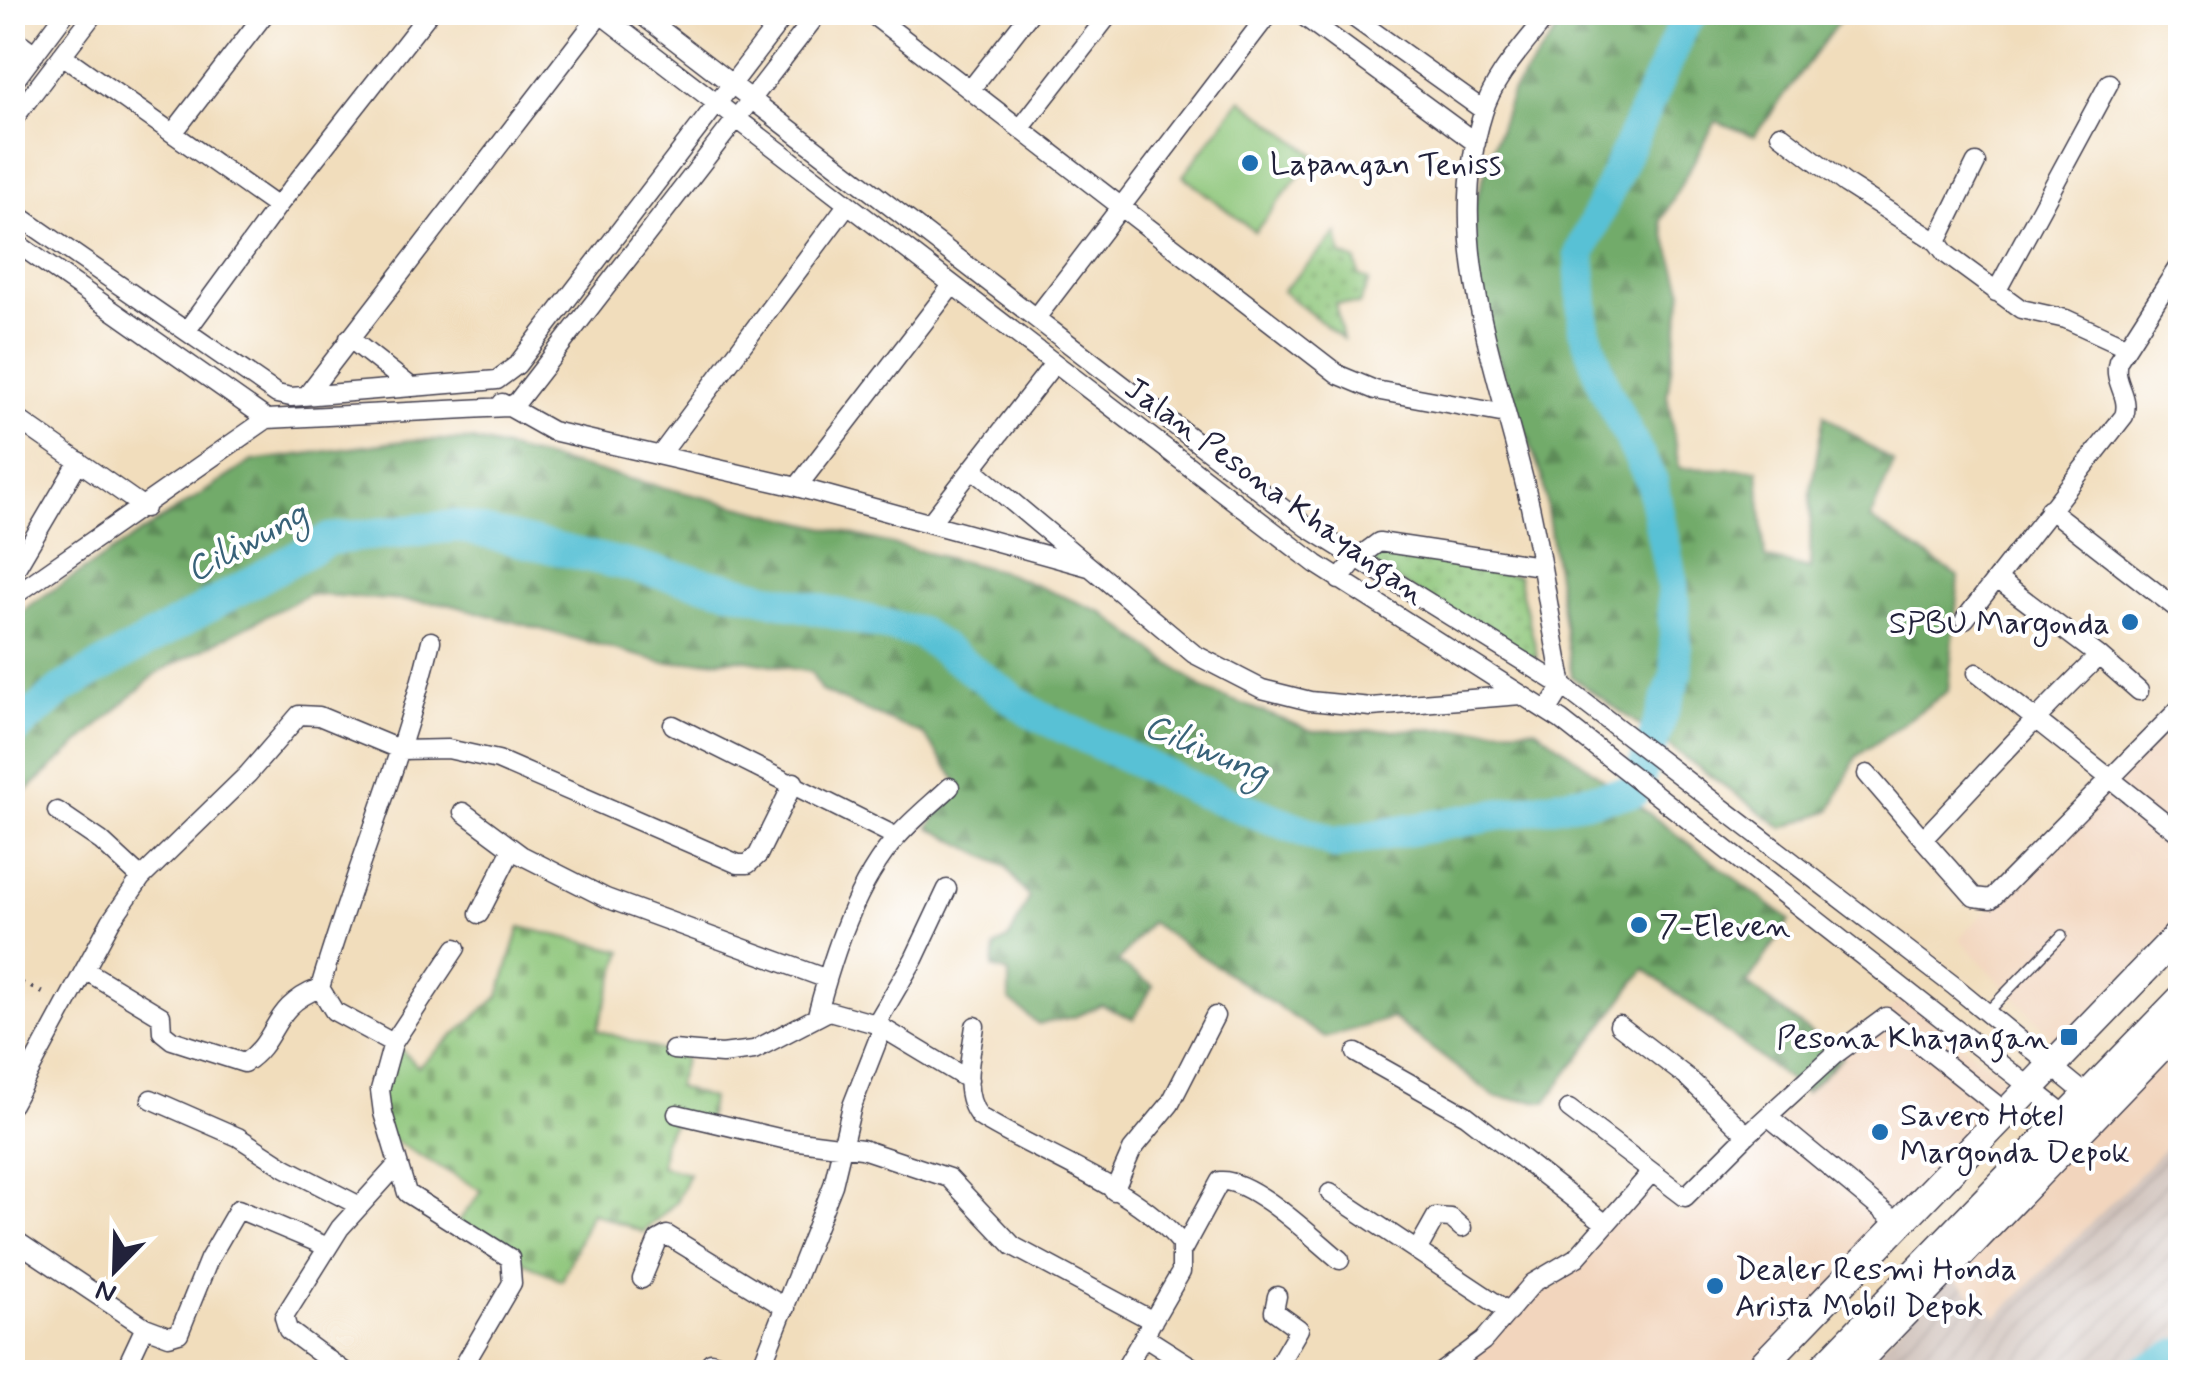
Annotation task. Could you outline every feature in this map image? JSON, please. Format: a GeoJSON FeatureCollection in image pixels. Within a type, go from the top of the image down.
{"type":"FeatureCollection","features":[{"type":"Feature","properties":{"kind":"highway"},"geometry":{"type":"LineString","coordinates":[[1847,1372],[2037,1163],[2049,1101],[2060,1072],[2180,932]]}},
{"type":"Feature","properties":{"kind":"highway"},"geometry":{"type":"LineString","coordinates":[[2060,1072],[2180,959]]}},
{"type":"Feature","properties":{"kind":"highway"},"geometry":{"type":"LineString","coordinates":[[1756,1372],[2008,1114],[2049,1101],[2088,1096],[2180,1000]]}},
{"type":"Feature","properties":{"kind":"highway"},"geometry":{"type":"LineString","coordinates":[[1818,1372],[2180,1027]]}},
{"type":"Feature","properties":{"kind":"highway"},"geometry":{"type":"LineString","coordinates":[[1782,1372],[2049,1101]]}},
{"type":"Feature","properties":{"kind":"street"},"geometry":{"type":"LineString","coordinates":[[12,84],[66,12]]}},
{"type":"Feature","properties":{"kind":"street"},"geometry":{"type":"LineString","coordinates":[[12,121],[95,12]]}},
{"type":"Feature","properties":{"kind":"street"},"geometry":{"type":"LineString","coordinates":[[172,133],[266,12]]}},
{"type":"Feature","properties":{"kind":"street"},"geometry":{"type":"LineString","coordinates":[[188,330],[277,206],[430,12]]}},
{"type":"Feature","properties":{"kind":"street","name":"Jalan Pesona Khayangan"},"geometry":{"type":"LineString","coordinates":[[638,12],[1307,526],[1562,686],[1987,1012],[2088,1096]]}},
{"type":"Feature","properties":{"kind":"street"},"geometry":{"type":"LineString","coordinates":[[12,211],[276,394],[497,380],[516,365],[787,12]]}},
{"type":"Feature","properties":{"kind":"street"},"geometry":{"type":"LineString","coordinates":[[12,596],[145,508],[267,419],[507,407],[526,395],[818,12]]}},
{"type":"Feature","properties":{"kind":"street"},"geometry":{"type":"LineString","coordinates":[[869,12],[1340,375],[1375,390],[1506,414]]}},
{"type":"Feature","properties":{"kind":"street"},"geometry":{"type":"LineString","coordinates":[[970,90],[1031,12]]}},
{"type":"Feature","properties":{"kind":"street"},"geometry":{"type":"LineString","coordinates":[[1020,129],[1112,12]]}},
{"type":"Feature","properties":{"kind":"street"},"geometry":{"type":"LineString","coordinates":[[1036,318],[1270,12]]}},
{"type":"Feature","properties":{"kind":"street"},"geometry":{"type":"LineString","coordinates":[[1298,12],[1476,142]]}},
{"type":"Feature","properties":{"kind":"street"},"geometry":{"type":"LineString","coordinates":[[1550,12],[1498,81],[1483,110],[1469,202],[1473,285],[1540,566],[1562,686],[1554,715]]}},
{"type":"Feature","properties":{"kind":"street"},"geometry":{"type":"LineString","coordinates":[[307,395],[600,13]]}},
{"type":"Feature","properties":{"kind":"street","name":"Jalan Pesona Khayangan"},"geometry":{"type":"LineString","coordinates":[[600,13],[951,288],[1339,580],[1554,715],[2049,1101]]}},
{"type":"Feature","properties":{"kind":"street"},"geometry":{"type":"LineString","coordinates":[[1354,15],[1483,110]]}},
{"type":"Feature","properties":{"kind":"street"},"geometry":{"type":"LineString","coordinates":[[12,37],[35,54]]}},
{"type":"Feature","properties":{"kind":"street"},"geometry":{"type":"LineString","coordinates":[[62,55],[277,206]]}},
{"type":"Feature","properties":{"kind":"street"},"geometry":{"type":"LineString","coordinates":[[1996,292],[2108,83]]}},
{"type":"Feature","properties":{"kind":"street"},"geometry":{"type":"LineString","coordinates":[[1780,134],[1846,184],[1937,242],[2021,309],[2066,319],[2127,347]]}},
{"type":"Feature","properties":{"kind":"street"},"geometry":{"type":"LineString","coordinates":[[1937,242],[1976,163]]}},
{"type":"Feature","properties":{"kind":"street"},"geometry":{"type":"LineString","coordinates":[[661,454],[847,206]]}},
{"type":"Feature","properties":{"kind":"street"},"geometry":{"type":"LineString","coordinates":[[12,240],[267,419]]}},
{"type":"Feature","properties":{"kind":"street"},"geometry":{"type":"LineString","coordinates":[[928,269],[944,248]]}},
{"type":"Feature","properties":{"kind":"street"},"geometry":{"type":"LineString","coordinates":[[1965,619],[2124,416],[2126,397],[2116,370],[2180,264]]}},
{"type":"Feature","properties":{"kind":"street"},"geometry":{"type":"LineString","coordinates":[[797,487],[951,288]]}},
{"type":"Feature","properties":{"kind":"street"},"geometry":{"type":"LineString","coordinates":[[349,338],[410,386]]}},
{"type":"Feature","properties":{"kind":"street"},"geometry":{"type":"LineString","coordinates":[[208,378],[224,358]]}},
{"type":"Feature","properties":{"kind":"street"},"geometry":{"type":"LineString","coordinates":[[930,524],[1053,365]]}},
{"type":"Feature","properties":{"kind":"street"},"geometry":{"type":"LineString","coordinates":[[480,382],[507,407],[552,431],[797,487],[1089,567]]}},
{"type":"Feature","properties":{"kind":"street"},"geometry":{"type":"LineString","coordinates":[[12,415],[145,508]]}},
{"type":"Feature","properties":{"kind":"street"},"geometry":{"type":"LineString","coordinates":[[12,575],[79,461]]}},
{"type":"Feature","properties":{"kind":"street"},"geometry":{"type":"LineString","coordinates":[[972,469],[1194,654],[1262,690],[1370,707],[1521,695]]}},
{"type":"Feature","properties":{"kind":"street"},"geometry":{"type":"LineString","coordinates":[[2049,508],[2180,611]]}},
{"type":"Feature","properties":{"kind":"street"},"geometry":{"type":"LineString","coordinates":[[1339,580],[1356,559],[1384,542],[1540,566]]}},
{"type":"Feature","properties":{"kind":"street"},"geometry":{"type":"LineString","coordinates":[[1996,579],[2139,691]]}},
{"type":"Feature","properties":{"kind":"street"},"geometry":{"type":"LineString","coordinates":[[393,1043],[334,1011],[320,988],[338,922],[401,750],[431,640]]}},
{"type":"Feature","properties":{"kind":"street"},"geometry":{"type":"LineString","coordinates":[[1923,838],[2018,740],[2032,718],[2050,709],[2099,656]]}},
{"type":"Feature","properties":{"kind":"street"},"geometry":{"type":"LineString","coordinates":[[1977,673],[2180,834]]}},
{"type":"Feature","properties":{"kind":"street"},"geometry":{"type":"LineString","coordinates":[[1867,774],[1974,896],[1991,900],[2116,781],[2180,708]]}},
{"type":"Feature","properties":{"kind":"street"},"geometry":{"type":"LineString","coordinates":[[13,1099],[142,878],[248,774],[299,716],[319,716],[401,750],[448,749],[498,760],[738,864],[748,864],[758,855],[794,782]]}},
{"type":"Feature","properties":{"kind":"street"},"geometry":{"type":"LineString","coordinates":[[673,725],[794,782],[897,837]]}},
{"type":"Feature","properties":{"kind":"street"},"geometry":{"type":"LineString","coordinates":[[817,1015],[826,979],[856,906],[897,837],[950,787]]}},
{"type":"Feature","properties":{"kind":"street"},"geometry":{"type":"LineString","coordinates":[[57,811],[142,878]]}},
{"type":"Feature","properties":{"kind":"street"},"geometry":{"type":"LineString","coordinates":[[462,812],[512,848],[606,898],[826,979]]}},
{"type":"Feature","properties":{"kind":"street"},"geometry":{"type":"LineString","coordinates":[[479,914],[512,848]]}},
{"type":"Feature","properties":{"kind":"street"},"geometry":{"type":"LineString","coordinates":[[758,1372],[846,1146],[852,1106],[879,1025],[947,889]]}},
{"type":"Feature","properties":{"kind":"street"},"geometry":{"type":"LineString","coordinates":[[456,948],[393,1043],[380,1090],[407,1193],[491,1242],[512,1263],[512,1283],[460,1372]]}},
{"type":"Feature","properties":{"kind":"street"},"geometry":{"type":"LineString","coordinates":[[85,970],[158,1014],[162,1032],[172,1040],[244,1064],[254,1056],[290,1002],[320,988]]}},
{"type":"Feature","properties":{"kind":"street"},"geometry":{"type":"LineString","coordinates":[[673,1050],[722,1054],[754,1050],[817,1015],[838,1012],[879,1025],[968,1080]]}},
{"type":"Feature","properties":{"kind":"street"},"geometry":{"type":"LineString","coordinates":[[1114,1192],[1132,1150],[1170,1104],[1215,1016]]}},
{"type":"Feature","properties":{"kind":"street"},"geometry":{"type":"LineString","coordinates":[[1569,1109],[1688,1197],[1747,1135],[1834,1056],[1886,1017],[2008,1114]]}},
{"type":"Feature","properties":{"kind":"street"},"geometry":{"type":"LineString","coordinates":[[1620,1025],[1688,1078],[1747,1135]]}},
{"type":"Feature","properties":{"kind":"street"},"geometry":{"type":"LineString","coordinates":[[975,1026],[968,1080],[972,1108],[980,1117],[1076,1166],[1173,1234],[1184,1249]]}},
{"type":"Feature","properties":{"kind":"street"},"geometry":{"type":"LineString","coordinates":[[1356,1054],[1466,1116],[1606,1224]]}},
{"type":"Feature","properties":{"kind":"street"},"geometry":{"type":"LineString","coordinates":[[151,1099],[238,1138],[360,1206]]}},
{"type":"Feature","properties":{"kind":"street"},"geometry":{"type":"LineString","coordinates":[[676,1114],[783,1138],[846,1146],[949,1178],[1012,1246],[1149,1329],[1200,1372]]}},
{"type":"Feature","properties":{"kind":"street"},"geometry":{"type":"LineString","coordinates":[[1769,1116],[1901,1226]]}},
{"type":"Feature","properties":{"kind":"street"},"geometry":{"type":"LineString","coordinates":[[345,1372],[288,1330],[283,1321],[297,1290],[328,1247],[398,1164]]}},
{"type":"Feature","properties":{"kind":"street"},"geometry":{"type":"LineString","coordinates":[[1441,1372],[1483,1340],[1533,1282],[1568,1264],[1652,1172]]}},
{"type":"Feature","properties":{"kind":"street"},"geometry":{"type":"LineString","coordinates":[[1123,1372],[1181,1272],[1184,1249],[1220,1181],[1231,1180],[1262,1198],[1340,1260]]}},
{"type":"Feature","properties":{"kind":"street"},"geometry":{"type":"LineString","coordinates":[[1330,1192],[1509,1312]]}},
{"type":"Feature","properties":{"kind":"street"},"geometry":{"type":"LineString","coordinates":[[12,1238],[145,1326],[169,1336],[179,1333],[210,1259],[238,1209],[328,1247]]}},
{"type":"Feature","properties":{"kind":"street"},"geometry":{"type":"LineString","coordinates":[[1418,1248],[1436,1217],[1451,1218],[1462,1228]]}},
{"type":"Feature","properties":{"kind":"street"},"geometry":{"type":"LineString","coordinates":[[642,1278],[658,1240],[667,1235],[786,1308]]}},
{"type":"Feature","properties":{"kind":"street"},"geometry":{"type":"LineString","coordinates":[[1274,1372],[1299,1330],[1274,1311],[1277,1296]]}},
{"type":"Feature","properties":{"kind":"street"},"geometry":{"type":"LineString","coordinates":[[124,1372],[145,1326]]}},
{"type":"Feature","properties":{"kind":"street"},"geometry":{"type":"LineString","coordinates":[[702,1372],[711,1362],[746,1372]]}},
{"type":"Feature","properties":{"kind":"lane"},"geometry":{"type":"LineString","coordinates":[[1987,1012],[2062,935]]}},
{"type":"Feature","properties":{"kind":"path"},"geometry":{"type":"LineString","coordinates":[[12,978],[68,1002]]}},
{"type":"Feature","properties":{"kind":"shaded area"},"geometry":{"type":"Polygon","coordinates":[[[2180,713],[2180,920],[2059,1044],[1959,939],[2180,713]]]}},
{"type":"Feature","properties":{"kind":"shaded area"},"geometry":{"type":"Polygon","coordinates":[[[1903,996],[2020,1091],[1754,1372],[1449,1372],[1533,1273],[1553,1291],[1642,1183],[1681,1218],[1903,996]]]}},
{"type":"Feature","properties":{"kind":"shaded area"},"geometry":{"type":"Polygon","coordinates":[[[2180,1038],[2180,1134],[1997,1317],[1950,1275],[2180,1038]]]}},
{"type":"Feature","properties":{"kind":"shaded area"},"geometry":{"type":"Polygon","coordinates":[[[2180,1134],[2180,1372],[1856,1372],[1950,1275],[1997,1317],[2180,1134]]]}},
{"type":"Feature","properties":{"kind":"green space"},"geometry":{"type":"Polygon","coordinates":[[[1570,13],[1845,13],[1754,136],[1716,121],[1661,221],[1683,291],[1667,395],[1679,468],[1758,470],[1765,558],[1810,569],[1811,489],[1824,415],[1894,463],[1870,519],[1959,577],[1948,691],[1856,757],[1831,810],[1783,828],[1572,677],[1542,476],[1476,304],[1474,205],[1512,92],[1570,13]]]}},
{"type":"Feature","properties":{"kind":"green space","name":"Lapangan Teniss"},"geometry":{"type":"Polygon","coordinates":[[[1241,99],[1315,155],[1255,232],[1183,176],[1241,99]]]}},
{"type":"Feature","properties":{"kind":"green space"},"geometry":{"type":"Polygon","coordinates":[[[1337,234],[1341,255],[1356,261],[1359,276],[1369,281],[1359,305],[1335,303],[1343,339],[1282,291],[1337,234]]]}},
{"type":"Feature","properties":{"kind":"green space"},"geometry":{"type":"Polygon","coordinates":[[[411,440],[472,440],[1000,571],[1102,612],[1205,690],[1313,731],[1536,728],[1790,920],[1747,984],[1842,1057],[1805,1093],[1645,969],[1546,1102],[1495,1097],[1392,1018],[1325,1038],[1150,922],[1118,962],[1153,986],[1133,1019],[1102,1005],[1074,1017],[1038,1024],[1009,1000],[1009,973],[993,968],[995,947],[1010,937],[1029,898],[1006,867],[929,827],[957,781],[924,735],[821,691],[811,672],[741,659],[665,663],[448,604],[309,594],[157,673],[13,803],[13,621],[30,605],[252,461],[411,440]]]}},
{"type":"Feature","properties":{"kind":"green space"},"geometry":{"type":"Polygon","coordinates":[[[1394,553],[1518,576],[1538,658],[1521,655],[1365,561],[1394,553]]]}},
{"type":"Feature","properties":{"kind":"green space"},"geometry":{"type":"Polygon","coordinates":[[[520,927],[623,951],[597,1030],[685,1058],[676,1087],[711,1098],[706,1130],[673,1124],[664,1139],[661,1166],[689,1173],[676,1202],[643,1232],[591,1212],[562,1281],[454,1227],[482,1191],[391,1139],[370,1105],[394,1042],[418,1067],[499,996],[520,927]]]}},
{"type":"Feature","properties":{"kind":"waterway","name":"Ciliwung"},"geometry":{"type":"LineString","coordinates":[[12,732],[63,688],[329,539],[457,526],[920,633],[1031,712],[1199,791],[1335,843],[1635,791],[1677,672],[1672,584],[1652,482],[1605,389],[1584,329],[1580,254],[1685,21],[1693,12]]}},
{"type":"Feature","properties":{"kind":"waterway"},"geometry":{"type":"LineString","coordinates":[[2141,1372],[2180,1354]]}},
{"type":"Feature","properties":{"kind":"place","name":"Lapangan Teniss"},"geometry":{"type":"Point","coordinates":[1250,163]}},
{"type":"Feature","properties":{"kind":"place","name":"SPBU Margonda"},"geometry":{"type":"Point","coordinates":[2130,622]}},
{"type":"Feature","properties":{"kind":"place","name":"7-Eleven"},"geometry":{"type":"Point","coordinates":[1639,925]}},
{"type":"Feature","properties":{"kind":"place","name":"Pesona Khayangan"},"geometry":{"type":"Point","coordinates":[2069,1037]}},
{"type":"Feature","properties":{"kind":"place","name":"Savero Hotel Margonda Depok"},"geometry":{"type":"Point","coordinates":[1880,1132]}},
{"type":"Feature","properties":{"kind":"place","name":"Dealer Resmi Honda Arista Mobil Depok"},"geometry":{"type":"Point","coordinates":[1715,1286]}}]}
